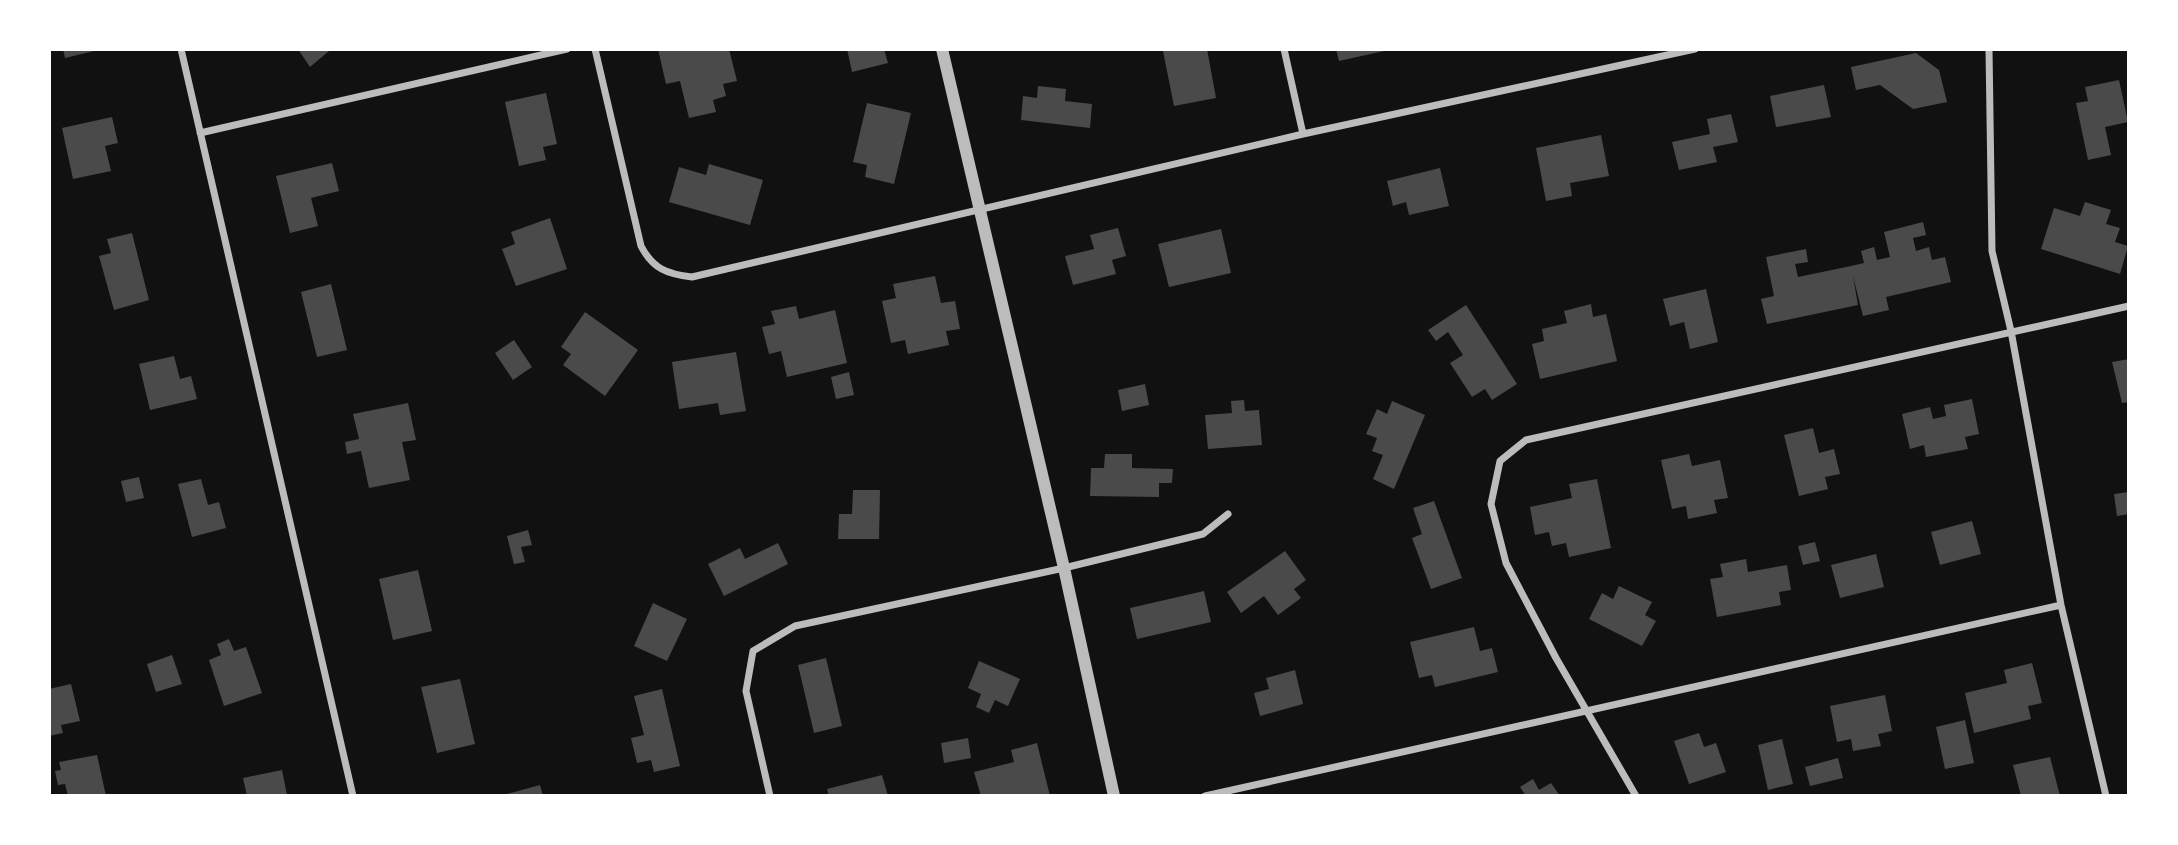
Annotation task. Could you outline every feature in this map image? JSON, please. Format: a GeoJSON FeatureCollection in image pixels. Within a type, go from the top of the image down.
{"type":"FeatureCollection","features":[{"type":"Feature","properties":{"kind":"street"},"geometry":{"type":"LineString","coordinates":[[181,49],[353,796]]}},
{"type":"Feature","properties":{"kind":"street"},"geometry":{"type":"LineString","coordinates":[[201,133],[567,49]]}},
{"type":"Feature","properties":{"kind":"street"},"geometry":{"type":"LineString","coordinates":[[595,49],[641,246],[649,261],[666,274],[692,277],[1303,134],[1663,53],[1695,49]]}},
{"type":"Feature","properties":{"kind":"street"},"geometry":{"type":"LineString","coordinates":[[942,49],[1064,568],[1114,796]]}},
{"type":"Feature","properties":{"kind":"street"},"geometry":{"type":"LineString","coordinates":[[1284,49],[1303,134]]}},
{"type":"Feature","properties":{"kind":"street"},"geometry":{"type":"LineString","coordinates":[[1989,49],[1992,251],[2011,331],[2061,606],[2106,796]]}},
{"type":"Feature","properties":{"kind":"street"},"geometry":{"type":"LineString","coordinates":[[1636,796],[1506,563],[1491,504],[1500,461],[1526,440],[2129,306]]}},
{"type":"Feature","properties":{"kind":"street"},"geometry":{"type":"LineString","coordinates":[[770,796],[746,691],[753,651],[795,626],[1064,568],[1203,534],[1228,514]]}},
{"type":"Feature","properties":{"kind":"street"},"geometry":{"type":"LineString","coordinates":[[1205,796],[2061,606]]}},
{"type":"Feature","properties":{"kind":"building"},"geometry":{"type":"Polygon","coordinates":[[[63,49],[98,49],[98,50],[65,58],[63,49]]]}},
{"type":"Feature","properties":{"kind":"building"},"geometry":{"type":"Polygon","coordinates":[[[298,49],[327,49],[329,51],[310,67],[298,49]]]}},
{"type":"Feature","properties":{"kind":"building"},"geometry":{"type":"Polygon","coordinates":[[[658,49],[729,49],[737,81],[723,84],[726,96],[713,100],[716,112],[689,118],[680,81],[666,84],[658,49]]]}},
{"type":"Feature","properties":{"kind":"building"},"geometry":{"type":"Polygon","coordinates":[[[847,49],[884,49],[888,63],[852,72],[847,49]]]}},
{"type":"Feature","properties":{"kind":"building"},"geometry":{"type":"Polygon","coordinates":[[[1207,49],[1216,98],[1174,106],[1163,51],[1207,49]]]}},
{"type":"Feature","properties":{"kind":"building"},"geometry":{"type":"Polygon","coordinates":[[[1336,49],[1383,49],[1384,51],[1339,61],[1336,49]]]}},
{"type":"Feature","properties":{"kind":"building"},"geometry":{"type":"Polygon","coordinates":[[[1916,53],[1939,70],[1947,102],[1913,109],[1880,85],[1856,90],[1851,67],[1916,53]]]}},
{"type":"Feature","properties":{"kind":"building"},"geometry":{"type":"Polygon","coordinates":[[[2119,80],[2128,122],[2105,127],[2111,155],[2088,160],[2076,103],[2088,101],[2085,87],[2119,80]]]}},
{"type":"Feature","properties":{"kind":"building"},"geometry":{"type":"Polygon","coordinates":[[[1824,85],[1831,117],[1776,127],[1770,96],[1824,85]]]}},
{"type":"Feature","properties":{"kind":"building"},"geometry":{"type":"Polygon","coordinates":[[[1038,86],[1066,89],[1065,101],[1092,104],[1090,128],[1021,120],[1023,96],[1037,98],[1038,86]]]}},
{"type":"Feature","properties":{"kind":"building"},"geometry":{"type":"Polygon","coordinates":[[[546,93],[557,144],[543,147],[546,160],[519,166],[505,102],[546,93]]]}},
{"type":"Feature","properties":{"kind":"building"},"geometry":{"type":"Polygon","coordinates":[[[867,103],[911,113],[894,184],[865,177],[867,165],[853,162],[867,103]]]}},
{"type":"Feature","properties":{"kind":"building"},"geometry":{"type":"Polygon","coordinates":[[[1731,114],[1738,142],[1713,147],[1717,162],[1679,170],[1672,142],[1710,134],[1707,119],[1731,114]]]}},
{"type":"Feature","properties":{"kind":"building"},"geometry":{"type":"Polygon","coordinates":[[[112,117],[118,143],[105,146],[111,171],[73,179],[62,128],[112,117]]]}},
{"type":"Feature","properties":{"kind":"building"},"geometry":{"type":"Polygon","coordinates":[[[1601,135],[1609,176],[1570,183],[1572,196],[1546,201],[1536,148],[1601,135]]]}},
{"type":"Feature","properties":{"kind":"building"},"geometry":{"type":"Polygon","coordinates":[[[332,163],[339,191],[311,198],[318,226],[290,233],[276,176],[332,163]]]}},
{"type":"Feature","properties":{"kind":"building"},"geometry":{"type":"Polygon","coordinates":[[[709,164],[763,180],[750,225],[669,202],[679,167],[706,175],[709,164]]]}},
{"type":"Feature","properties":{"kind":"building"},"geometry":{"type":"Polygon","coordinates":[[[1440,168],[1449,206],[1409,215],[1406,202],[1393,206],[1387,181],[1440,168]]]}},
{"type":"Feature","properties":{"kind":"building"},"geometry":{"type":"Polygon","coordinates":[[[2085,202],[2111,210],[2106,224],[2120,228],[2115,242],[2128,246],[2120,274],[2041,249],[2054,208],[2080,216],[2085,202]]]}},
{"type":"Feature","properties":{"kind":"building"},"geometry":{"type":"Polygon","coordinates":[[[550,218],[567,269],[516,286],[502,249],[515,244],[511,232],[550,218]]]}},
{"type":"Feature","properties":{"kind":"building"},"geometry":{"type":"Polygon","coordinates":[[[1923,222],[1926,235],[1913,238],[1916,251],[1929,247],[1932,260],[1945,257],[1951,282],[1886,297],[1889,310],[1863,316],[1853,276],[1858,305],[1767,324],[1761,299],[1774,296],[1766,257],[1806,249],[1808,262],[1795,264],[1798,277],[1851,266],[1864,263],[1861,251],[1874,247],[1877,260],[1890,257],[1884,232],[1923,222]]]}},
{"type":"Feature","properties":{"kind":"building"},"geometry":{"type":"Polygon","coordinates":[[[1118,228],[1126,256],[1112,260],[1116,274],[1073,285],[1065,256],[1094,249],[1090,235],[1118,228]]]}},
{"type":"Feature","properties":{"kind":"building"},"geometry":{"type":"Polygon","coordinates":[[[1221,229],[1231,273],[1169,287],[1158,244],[1221,229]]]}},
{"type":"Feature","properties":{"kind":"building"},"geometry":{"type":"Polygon","coordinates":[[[132,233],[149,300],[114,310],[99,256],[111,253],[107,239],[132,233]]]}},
{"type":"Feature","properties":{"kind":"building"},"geometry":{"type":"Polygon","coordinates":[[[935,276],[941,303],[955,301],[960,329],[946,331],[949,345],[908,354],[905,340],[891,343],[882,301],[896,298],[893,284],[935,276]]]}},
{"type":"Feature","properties":{"kind":"building"},"geometry":{"type":"Polygon","coordinates":[[[331,284],[347,350],[317,357],[301,292],[331,284]]]}},
{"type":"Feature","properties":{"kind":"building"},"geometry":{"type":"Polygon","coordinates":[[[1706,289],[1718,342],[1690,349],[1684,322],[1670,326],[1663,299],[1706,289]]]}},
{"type":"Feature","properties":{"kind":"building"},"geometry":{"type":"Polygon","coordinates":[[[1591,304],[1593,317],[1606,314],[1617,361],[1540,379],[1532,344],[1544,341],[1542,329],[1567,323],[1564,311],[1591,304]]]}},
{"type":"Feature","properties":{"kind":"building"},"geometry":{"type":"Polygon","coordinates":[[[1466,305],[1517,384],[1492,400],[1485,389],[1472,397],[1450,363],[1463,355],[1448,332],[1436,341],[1428,330],[1466,305]]]}},
{"type":"Feature","properties":{"kind":"building"},"geometry":{"type":"Polygon","coordinates":[[[796,306],[799,319],[835,310],[847,363],[787,377],[781,351],[769,354],[762,327],[775,324],[771,311],[796,306]]]}},
{"type":"Feature","properties":{"kind":"building"},"geometry":{"type":"Polygon","coordinates":[[[585,312],[638,350],[605,396],[563,365],[571,354],[561,347],[585,312]]]}},
{"type":"Feature","properties":{"kind":"building"},"geometry":{"type":"Polygon","coordinates":[[[514,340],[532,367],[513,380],[495,353],[514,340]]]}},
{"type":"Feature","properties":{"kind":"building"},"geometry":{"type":"Polygon","coordinates":[[[736,352],[746,411],[720,415],[718,403],[679,409],[672,362],[736,352]]]}},
{"type":"Feature","properties":{"kind":"building"},"geometry":{"type":"Polygon","coordinates":[[[174,356],[180,379],[191,376],[197,399],[150,410],[139,364],[174,356]]]}},
{"type":"Feature","properties":{"kind":"building"},"geometry":{"type":"Polygon","coordinates":[[[2129,359],[2129,402],[2122,403],[2112,362],[2129,359]]]}},
{"type":"Feature","properties":{"kind":"building"},"geometry":{"type":"Polygon","coordinates":[[[849,372],[854,395],[836,399],[831,377],[849,372]]]}},
{"type":"Feature","properties":{"kind":"building"},"geometry":{"type":"Polygon","coordinates":[[[1145,384],[1149,405],[1122,411],[1118,390],[1145,384]]]}},
{"type":"Feature","properties":{"kind":"building"},"geometry":{"type":"Polygon","coordinates":[[[1972,399],[1979,434],[1965,437],[1968,449],[1926,457],[1924,445],[1910,449],[1902,414],[1930,407],[1933,419],[1946,416],[1944,405],[1972,399]]]}},
{"type":"Feature","properties":{"kind":"building"},"geometry":{"type":"Polygon","coordinates":[[[1244,400],[1245,411],[1259,410],[1262,445],[1208,449],[1205,415],[1232,413],[1231,401],[1244,400]]]}},
{"type":"Feature","properties":{"kind":"building"},"geometry":{"type":"Polygon","coordinates":[[[1392,401],[1425,415],[1394,489],[1373,479],[1383,455],[1372,451],[1377,438],[1366,434],[1377,409],[1387,414],[1392,401]]]}},
{"type":"Feature","properties":{"kind":"building"},"geometry":{"type":"Polygon","coordinates":[[[408,403],[416,440],[402,442],[410,480],[369,488],[361,451],[347,454],[345,442],[359,439],[353,414],[408,403]]]}},
{"type":"Feature","properties":{"kind":"building"},"geometry":{"type":"Polygon","coordinates":[[[1813,428],[1819,453],[1834,449],[1840,474],[1825,477],[1828,489],[1799,496],[1784,435],[1813,428]]]}},
{"type":"Feature","properties":{"kind":"building"},"geometry":{"type":"Polygon","coordinates":[[[1105,454],[1132,454],[1132,468],[1173,469],[1172,483],[1159,483],[1159,497],[1090,496],[1091,468],[1104,468],[1105,454]]]}},
{"type":"Feature","properties":{"kind":"building"},"geometry":{"type":"Polygon","coordinates":[[[1689,454],[1692,466],[1720,460],[1728,498],[1714,500],[1717,513],[1688,519],[1686,506],[1672,509],[1661,460],[1689,454]]]}},
{"type":"Feature","properties":{"kind":"building"},"geometry":{"type":"Polygon","coordinates":[[[139,477],[144,498],[126,502],[121,481],[139,477]]]}},
{"type":"Feature","properties":{"kind":"building"},"geometry":{"type":"Polygon","coordinates":[[[201,479],[208,505],[219,502],[226,528],[192,537],[178,484],[201,479]]]}},
{"type":"Feature","properties":{"kind":"building"},"geometry":{"type":"Polygon","coordinates":[[[1597,479],[1611,548],[1569,557],[1566,543],[1552,546],[1549,532],[1535,535],[1530,507],[1572,498],[1569,484],[1597,479]]]}},
{"type":"Feature","properties":{"kind":"building"},"geometry":{"type":"Polygon","coordinates":[[[853,490],[880,490],[879,539],[838,539],[839,514],[852,514],[853,490]]]}},
{"type":"Feature","properties":{"kind":"building"},"geometry":{"type":"Polygon","coordinates":[[[2129,492],[2129,514],[2117,516],[2114,494],[2129,492]]]}},
{"type":"Feature","properties":{"kind":"building"},"geometry":{"type":"Polygon","coordinates":[[[1434,501],[1462,578],[1431,589],[1412,538],[1422,534],[1413,508],[1434,501]]]}},
{"type":"Feature","properties":{"kind":"building"},"geometry":{"type":"Polygon","coordinates":[[[1972,521],[1981,554],[1940,565],[1931,532],[1972,521]]]}},
{"type":"Feature","properties":{"kind":"building"},"geometry":{"type":"Polygon","coordinates":[[[528,530],[532,545],[521,547],[525,562],[514,564],[507,536],[528,530]]]}},
{"type":"Feature","properties":{"kind":"building"},"geometry":{"type":"Polygon","coordinates":[[[1815,542],[1820,561],[1803,565],[1798,546],[1815,542]]]}},
{"type":"Feature","properties":{"kind":"building"},"geometry":{"type":"Polygon","coordinates":[[[778,543],[788,564],[724,596],[708,564],[740,548],[745,559],[778,543]]]}},
{"type":"Feature","properties":{"kind":"building"},"geometry":{"type":"Polygon","coordinates":[[[1285,551],[1306,580],[1294,589],[1301,598],[1278,615],[1264,596],[1241,613],[1227,592],[1285,551]]]}},
{"type":"Feature","properties":{"kind":"building"},"geometry":{"type":"Polygon","coordinates":[[[1876,554],[1884,587],[1840,598],[1831,565],[1876,554]]]}},
{"type":"Feature","properties":{"kind":"building"},"geometry":{"type":"Polygon","coordinates":[[[1746,559],[1748,572],[1787,565],[1791,590],[1779,592],[1781,605],[1717,617],[1710,579],[1723,577],[1720,564],[1746,559]]]}},
{"type":"Feature","properties":{"kind":"building"},"geometry":{"type":"Polygon","coordinates":[[[418,570],[432,631],[393,640],[379,579],[418,570]]]}},
{"type":"Feature","properties":{"kind":"building"},"geometry":{"type":"Polygon","coordinates":[[[1619,586],[1652,602],[1645,615],[1656,621],[1642,646],[1589,619],[1602,593],[1613,599],[1619,586]]]}},
{"type":"Feature","properties":{"kind":"building"},"geometry":{"type":"Polygon","coordinates":[[[1204,591],[1211,622],[1137,639],[1130,608],[1204,591]]]}},
{"type":"Feature","properties":{"kind":"building"},"geometry":{"type":"Polygon","coordinates":[[[653,603],[687,619],[667,661],[634,646],[653,603]]]}},
{"type":"Feature","properties":{"kind":"building"},"geometry":{"type":"Polygon","coordinates":[[[1474,627],[1480,651],[1492,648],[1498,672],[1435,687],[1432,675],[1419,678],[1410,642],[1474,627]]]}},
{"type":"Feature","properties":{"kind":"building"},"geometry":{"type":"Polygon","coordinates":[[[229,639],[234,651],[246,647],[262,693],[224,706],[209,660],[221,655],[217,644],[229,639]]]}},
{"type":"Feature","properties":{"kind":"building"},"geometry":{"type":"Polygon","coordinates":[[[172,655],[182,684],[156,692],[147,664],[172,655]]]}},
{"type":"Feature","properties":{"kind":"building"},"geometry":{"type":"Polygon","coordinates":[[[826,658],[842,726],[814,733],[798,665],[826,658]]]}},
{"type":"Feature","properties":{"kind":"building"},"geometry":{"type":"Polygon","coordinates":[[[979,661],[1020,679],[1008,706],[995,700],[989,713],[976,707],[981,694],[968,688],[979,661]]]}},
{"type":"Feature","properties":{"kind":"building"},"geometry":{"type":"Polygon","coordinates":[[[2032,663],[2042,703],[2028,706],[2031,719],[1974,733],[1965,693],[2007,683],[2004,670],[2032,663]]]}},
{"type":"Feature","properties":{"kind":"building"},"geometry":{"type":"Polygon","coordinates":[[[1295,670],[1303,704],[1260,716],[1254,693],[1269,689],[1266,678],[1295,670]]]}},
{"type":"Feature","properties":{"kind":"building"},"geometry":{"type":"Polygon","coordinates":[[[460,679],[475,744],[437,753],[421,687],[460,679]]]}},
{"type":"Feature","properties":{"kind":"building"},"geometry":{"type":"Polygon","coordinates":[[[71,684],[80,721],[61,725],[63,733],[49,736],[49,689],[71,684]]]}},
{"type":"Feature","properties":{"kind":"building"},"geometry":{"type":"Polygon","coordinates":[[[662,689],[680,766],[654,772],[651,760],[637,763],[631,738],[644,735],[634,696],[662,689]]]}},
{"type":"Feature","properties":{"kind":"building"},"geometry":{"type":"Polygon","coordinates":[[[1885,695],[1892,731],[1878,734],[1881,746],[1853,751],[1851,739],[1837,742],[1830,706],[1885,695]]]}},
{"type":"Feature","properties":{"kind":"building"},"geometry":{"type":"Polygon","coordinates":[[[1965,720],[1974,763],[1945,769],[1936,727],[1965,720]]]}},
{"type":"Feature","properties":{"kind":"building"},"geometry":{"type":"Polygon","coordinates":[[[1699,733],[1704,747],[1716,743],[1726,772],[1689,784],[1674,741],[1699,733]]]}},
{"type":"Feature","properties":{"kind":"building"},"geometry":{"type":"Polygon","coordinates":[[[968,738],[971,758],[944,763],[941,743],[968,738]]]}},
{"type":"Feature","properties":{"kind":"building"},"geometry":{"type":"Polygon","coordinates":[[[1782,739],[1793,784],[1768,790],[1758,745],[1782,739]]]}},
{"type":"Feature","properties":{"kind":"building"},"geometry":{"type":"Polygon","coordinates":[[[1037,743],[1050,796],[981,796],[974,772],[1014,762],[1011,750],[1037,743]]]}},
{"type":"Feature","properties":{"kind":"building"},"geometry":{"type":"Polygon","coordinates":[[[97,755],[106,796],[68,796],[65,784],[58,785],[55,771],[61,770],[59,762],[97,755]]]}},
{"type":"Feature","properties":{"kind":"building"},"geometry":{"type":"Polygon","coordinates":[[[2050,757],[2060,796],[2021,796],[2013,765],[2050,757]]]}},
{"type":"Feature","properties":{"kind":"building"},"geometry":{"type":"Polygon","coordinates":[[[1838,758],[1843,778],[1810,786],[1805,767],[1838,758]]]}},
{"type":"Feature","properties":{"kind":"building"},"geometry":{"type":"Polygon","coordinates":[[[282,770],[287,795],[247,796],[243,778],[282,770]]]}},
{"type":"Feature","properties":{"kind":"building"},"geometry":{"type":"Polygon","coordinates":[[[882,775],[888,796],[829,796],[827,789],[882,775]]]}},
{"type":"Feature","properties":{"kind":"building"},"geometry":{"type":"Polygon","coordinates":[[[1533,779],[1539,790],[1551,783],[1560,796],[1526,796],[1520,787],[1533,779]]]}},
{"type":"Feature","properties":{"kind":"building"},"geometry":{"type":"Polygon","coordinates":[[[540,785],[543,796],[503,796],[503,795],[540,785]]]}}]}
